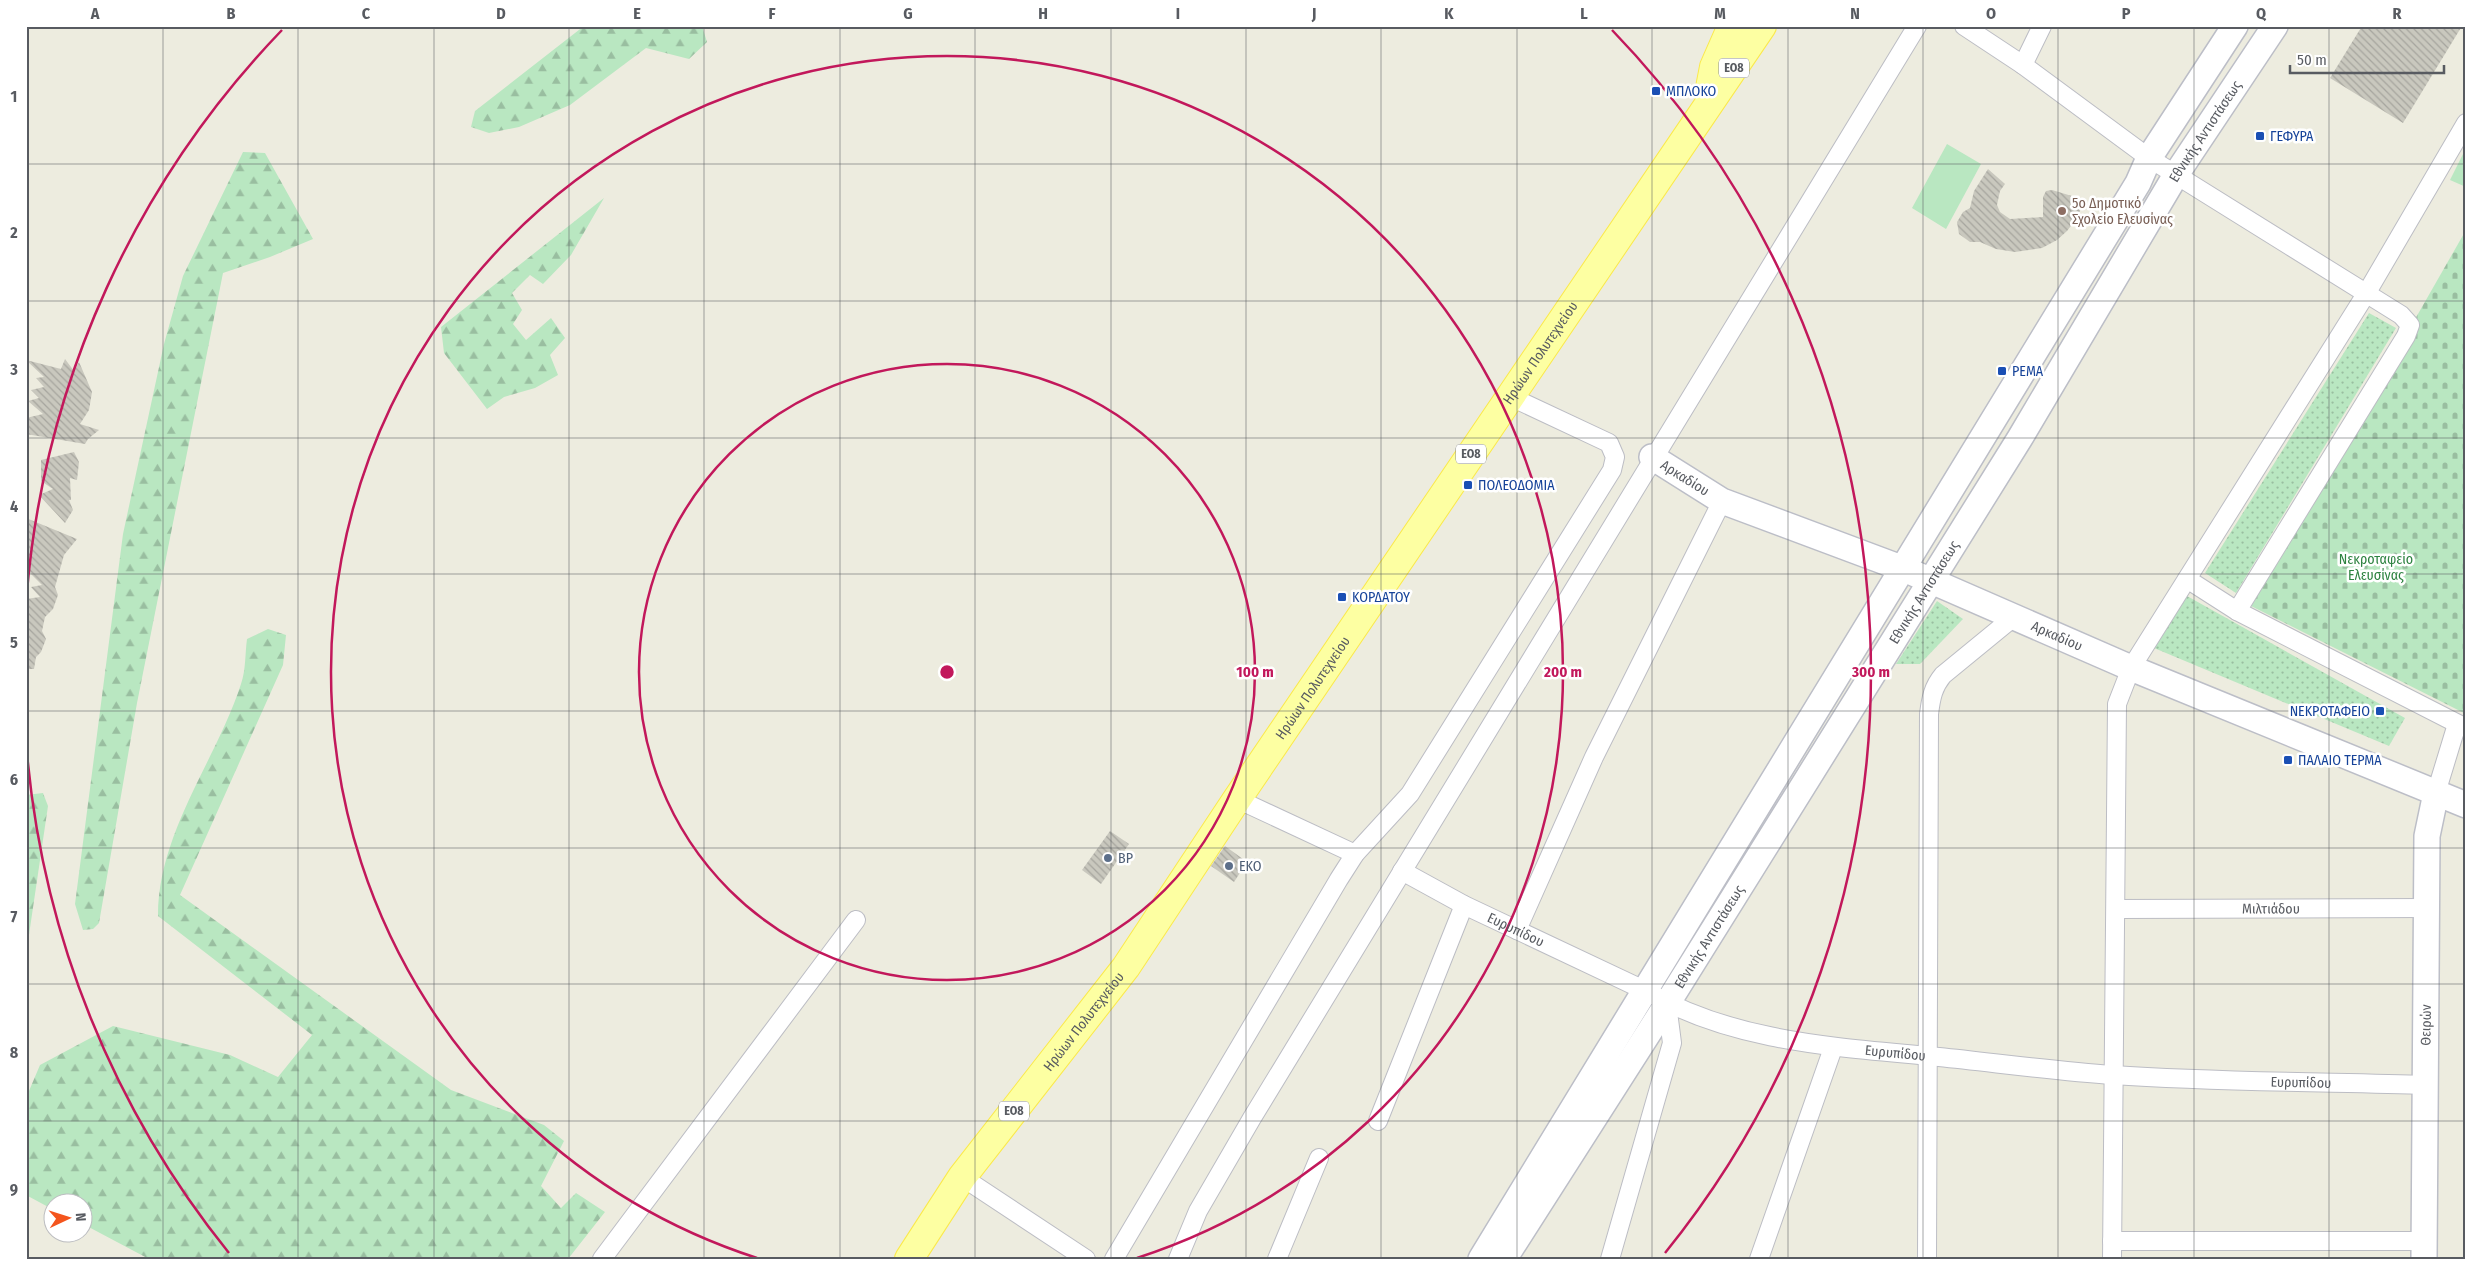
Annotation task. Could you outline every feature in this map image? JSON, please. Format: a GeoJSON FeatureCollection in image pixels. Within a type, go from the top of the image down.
{"type":"FeatureCollection","features":[{"type":"Feature","properties":{"kind":"main road","name":"Ηρώων Πολυτεχνείου"},"geometry":{"type":"LineString","coordinates":[[1706,109],[1714,67],[1732,26]]}},
{"type":"Feature","properties":{"kind":"main road","name":"Ηρώων Πολυτεχνείου"},"geometry":{"type":"LineString","coordinates":[[908,1259],[962,1177],[1126,968],[1237,799],[1762,26]]}},
{"type":"Feature","properties":{"kind":"street"},"geometry":{"type":"LineString","coordinates":[[1178,1259],[1208,1194],[1652,458],[1916,26]]}},
{"type":"Feature","properties":{"kind":"street"},"geometry":{"type":"LineString","coordinates":[[1964,26],[2023,65],[2150,158],[2177,173],[2401,315],[2410,325],[2406,336],[2237,611]]}},
{"type":"Feature","properties":{"kind":"street"},"geometry":{"type":"LineString","coordinates":[[2023,65],[2042,26]]}},
{"type":"Feature","properties":{"kind":"street","name":"Εθνικής Αντιστάσεως"},"geometry":{"type":"LineString","coordinates":[[1491,1257],[1646,991],[2138,183],[2150,158],[2236,26]]}},
{"type":"Feature","properties":{"kind":"street","name":"Εθνικής Αντιστάσεως"},"geometry":{"type":"LineString","coordinates":[[1491,1257],[1667,1004],[2020,438],[2177,173],[2275,26]]}},
{"type":"Feature","properties":{"kind":"street"},"geometry":{"type":"LineString","coordinates":[[2112,1259],[2117,704],[2131,668],[2366,294],[2466,123]]}},
{"type":"Feature","properties":{"kind":"street"},"geometry":{"type":"LineString","coordinates":[[1114,1259],[1282,972],[1355,854],[1410,794],[1612,470],[1616,457],[1609,443],[1510,397]]}},
{"type":"Feature","properties":{"kind":"street","name":"Αρκαδίου"},"geometry":{"type":"LineString","coordinates":[[1652,458],[1722,501],[1904,569],[2131,668],[2466,805]]}},
{"type":"Feature","properties":{"kind":"street"},"geometry":{"type":"LineString","coordinates":[[1517,930],[1594,757],[1722,501]]}},
{"type":"Feature","properties":{"kind":"street"},"geometry":{"type":"LineString","coordinates":[[2187,579],[2237,611],[2462,726],[2436,793]]}},
{"type":"Feature","properties":{"kind":"street"},"geometry":{"type":"LineString","coordinates":[[1927,1259],[1929,714],[1931,698],[1935,686],[1943,675],[2015,616]]}},
{"type":"Feature","properties":{"kind":"street","name":"Θειρών"},"geometry":{"type":"LineString","coordinates":[[2424,1250],[2427,1086],[2427,836],[2436,793]]}},
{"type":"Feature","properties":{"kind":"street"},"geometry":{"type":"LineString","coordinates":[[1237,799],[1355,854]]}},
{"type":"Feature","properties":{"kind":"street","name":"Ευρυπίδου"},"geometry":{"type":"LineString","coordinates":[[1402,871],[1464,905],[1646,991],[1667,1004],[1750,1031],[1833,1048],[2113,1075],[2427,1086]]}},
{"type":"Feature","properties":{"kind":"street"},"geometry":{"type":"LineString","coordinates":[[1378,1120],[1464,905]]}},
{"type":"Feature","properties":{"kind":"street","name":"Μιλτιάδου"},"geometry":{"type":"LineString","coordinates":[[2116,909],[2427,908]]}},
{"type":"Feature","properties":{"kind":"street"},"geometry":{"type":"LineString","coordinates":[[602,1259],[856,920]]}},
{"type":"Feature","properties":{"kind":"street"},"geometry":{"type":"LineString","coordinates":[[1610,1259],[1672,1043],[1667,1004]]}},
{"type":"Feature","properties":{"kind":"street"},"geometry":{"type":"LineString","coordinates":[[1759,1259],[1833,1048]]}},
{"type":"Feature","properties":{"kind":"street"},"geometry":{"type":"LineString","coordinates":[[1277,1259],[1319,1158]]}},
{"type":"Feature","properties":{"kind":"street"},"geometry":{"type":"LineString","coordinates":[[962,1177],[1086,1259]]}},
{"type":"Feature","properties":{"kind":"street"},"geometry":{"type":"LineString","coordinates":[[2112,1241],[2424,1250]]}},
{"type":"Feature","properties":{"kind":"green space"},"geometry":{"type":"Polygon","coordinates":[[[584,26],[702,26],[707,42],[689,59],[646,48],[570,105],[519,127],[489,133],[471,127],[475,111],[584,26]]]}},
{"type":"Feature","properties":{"kind":"green space"},"geometry":{"type":"Polygon","coordinates":[[[1947,144],[1981,164],[1946,229],[1912,208],[1947,144]]]}},
{"type":"Feature","properties":{"kind":"green space"},"geometry":{"type":"Polygon","coordinates":[[[2466,148],[2466,187],[2450,180],[2466,148]]]}},
{"type":"Feature","properties":{"kind":"green space"},"geometry":{"type":"Polygon","coordinates":[[[243,152],[265,153],[313,239],[270,257],[223,273],[137,703],[99,923],[93,929],[83,930],[75,904],[123,534],[164,344],[183,276],[243,152]]]}},
{"type":"Feature","properties":{"kind":"green space"},"geometry":{"type":"Polygon","coordinates":[[[604,198],[571,255],[543,284],[530,275],[512,293],[522,310],[513,324],[526,340],[551,318],[565,338],[550,355],[558,375],[535,388],[504,397],[487,409],[444,353],[441,327],[604,198]]]}},
{"type":"Feature","properties":{"kind":"green space","name":"Νεκροταφείο Ελευσίνας"},"geometry":{"type":"Polygon","coordinates":[[[2466,230],[2466,714],[2251,606],[2466,230]]]}},
{"type":"Feature","properties":{"kind":"green space"},"geometry":{"type":"Polygon","coordinates":[[[2369,313],[2396,328],[2236,593],[2205,573],[2369,313]]]}},
{"type":"Feature","properties":{"kind":"green space"},"geometry":{"type":"Polygon","coordinates":[[[2187,596],[2405,718],[2389,746],[2154,648],[2187,596]]]}},
{"type":"Feature","properties":{"kind":"green space"},"geometry":{"type":"Polygon","coordinates":[[[1937,601],[1963,619],[1920,664],[1896,664],[1937,601]]]}},
{"type":"Feature","properties":{"kind":"green space"},"geometry":{"type":"Polygon","coordinates":[[[268,629],[286,635],[283,665],[180,895],[451,1090],[544,1125],[564,1141],[541,1186],[561,1208],[576,1193],[605,1212],[568,1259],[149,1259],[92,1229],[92,1192],[42,1192],[42,1204],[26,1195],[26,1098],[40,1065],[113,1026],[230,1055],[278,1077],[312,1035],[158,916],[161,885],[167,855],[190,797],[230,713],[243,679],[247,639],[268,629]]]}},
{"type":"Feature","properties":{"kind":"green space"},"geometry":{"type":"Polygon","coordinates":[[[43,793],[48,806],[26,955],[26,795],[43,793]]]}},
{"type":"Feature","properties":{"kind":"building"},"geometry":{"type":"Polygon","coordinates":[[[2362,26],[2462,26],[2403,123],[2330,78],[2362,26]]]}},
{"type":"Feature","properties":{"kind":"building","name":"5ο Δημοτικό Σχολείο Ελευσίνας"},"geometry":{"type":"Polygon","coordinates":[[[1988,169],[2005,184],[2000,191],[1997,205],[2000,212],[2010,219],[2043,217],[2043,197],[2046,191],[2052,190],[2085,200],[2076,219],[2067,231],[2057,240],[2042,248],[2015,252],[1996,249],[1980,242],[1970,242],[1959,234],[1957,222],[1963,212],[1970,208],[1974,191],[1988,169]]]}},
{"type":"Feature","properties":{"kind":"building"},"geometry":{"type":"Polygon","coordinates":[[[65,359],[74,371],[79,362],[92,392],[89,410],[80,424],[99,430],[85,444],[26,434],[26,418],[43,414],[28,401],[39,398],[31,390],[44,387],[36,378],[44,377],[26,360],[61,369],[65,359]]]}},
{"type":"Feature","properties":{"kind":"building"},"geometry":{"type":"Polygon","coordinates":[[[74,452],[79,462],[77,480],[70,478],[71,500],[69,500],[73,510],[65,523],[39,495],[53,489],[41,481],[41,460],[74,452]]]}},
{"type":"Feature","properties":{"kind":"building"},"geometry":{"type":"Polygon","coordinates":[[[26,518],[77,539],[64,555],[55,587],[58,595],[53,609],[45,617],[42,631],[46,639],[41,652],[36,657],[34,669],[26,669],[26,599],[40,597],[31,587],[42,585],[26,569],[26,518]]]}},
{"type":"Feature","properties":{"kind":"building"},"geometry":{"type":"Polygon","coordinates":[[[1110,831],[1129,844],[1101,884],[1082,870],[1110,831]]]}},
{"type":"Feature","properties":{"kind":"building"},"geometry":{"type":"Polygon","coordinates":[[[1225,846],[1247,862],[1234,882],[1211,866],[1225,846]]]}},
{"type":"Feature","properties":{"kind":"place","name":"ΜΠΛΟΚΟ"},"geometry":{"type":"Point","coordinates":[1656,91]}},
{"type":"Feature","properties":{"kind":"place","name":"ΓΕΦΥΡΑ"},"geometry":{"type":"Point","coordinates":[2260,136]}},
{"type":"Feature","properties":{"kind":"place","name":"5ο Δημοτικό Σχολείο Ελευσίνας"},"geometry":{"type":"Point","coordinates":[2062,211]}},
{"type":"Feature","properties":{"kind":"place","name":"ΡΕΜΑ"},"geometry":{"type":"Point","coordinates":[2002,371]}},
{"type":"Feature","properties":{"kind":"place","name":"ΠΟΛΕΟΔΟΜΙΑ"},"geometry":{"type":"Point","coordinates":[1468,485]}},
{"type":"Feature","properties":{"kind":"place","name":"ΚΟΡΔΑΤΟΥ"},"geometry":{"type":"Point","coordinates":[1342,597]}},
{"type":"Feature","properties":{"kind":"place","name":"ΝΕΚΡΟΤΑΦΕΙΟ"},"geometry":{"type":"Point","coordinates":[2380,711]}},
{"type":"Feature","properties":{"kind":"place","name":"ΠΑΛΑΙΟ ΤΕΡΜΑ"},"geometry":{"type":"Point","coordinates":[2288,760]}},
{"type":"Feature","properties":{"kind":"place","name":"BP"},"geometry":{"type":"Point","coordinates":[1108,858]}},
{"type":"Feature","properties":{"kind":"place","name":"EKO"},"geometry":{"type":"Point","coordinates":[1229,866]}}]}
